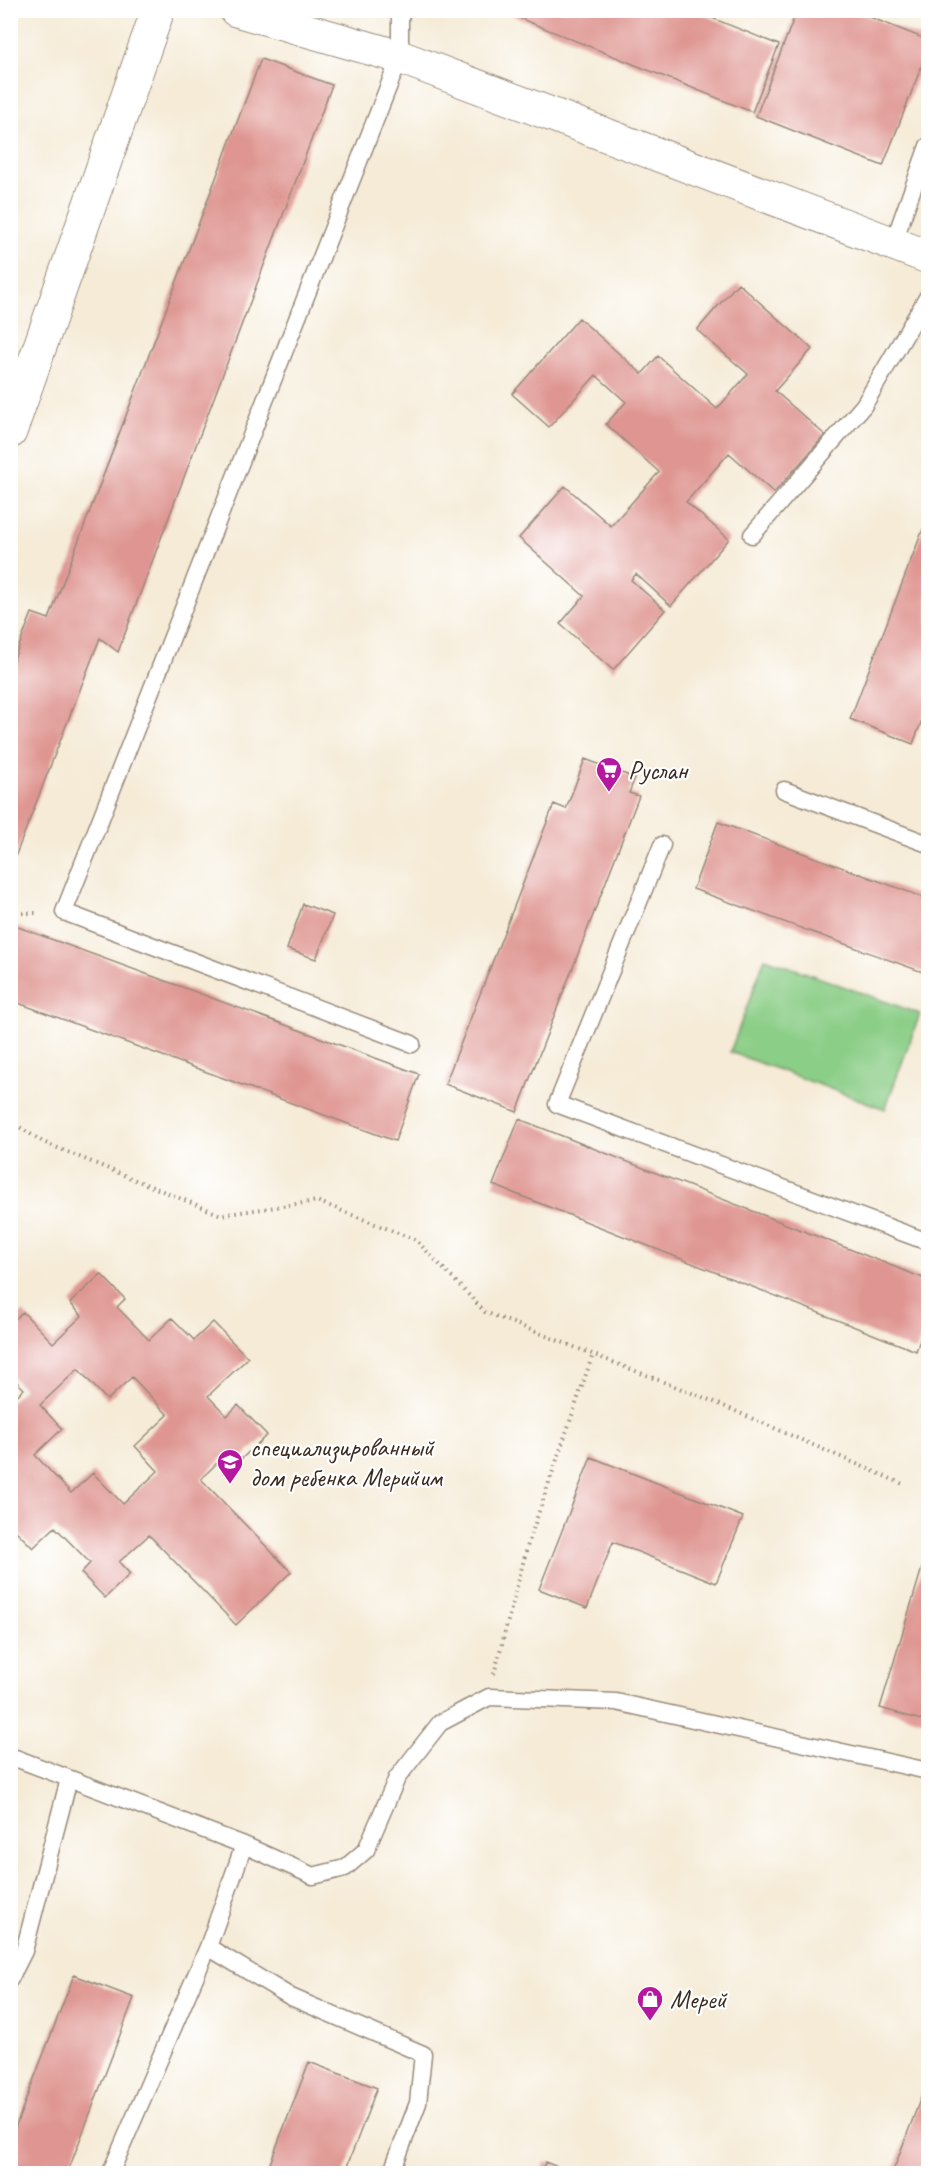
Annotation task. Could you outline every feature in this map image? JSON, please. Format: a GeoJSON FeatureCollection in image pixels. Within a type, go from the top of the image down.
{"type":"FeatureCollection","features":[{"type":"Feature","properties":{"kind":"street"},"geometry":{"type":"LineString","coordinates":[[10,432],[158,10]]}},
{"type":"Feature","properties":{"kind":"street"},"geometry":{"type":"LineString","coordinates":[[236,10],[400,57],[928,257]]}},
{"type":"Feature","properties":{"kind":"lane"},"geometry":{"type":"LineString","coordinates":[[403,10],[400,17],[400,57],[64,912],[412,1044]]}},
{"type":"Feature","properties":{"kind":"lane"},"geometry":{"type":"LineString","coordinates":[[893,244],[928,146]]}},
{"type":"Feature","properties":{"kind":"lane"},"geometry":{"type":"LineString","coordinates":[[752,535],[864,405],[928,296]]}},
{"type":"Feature","properties":{"kind":"lane"},"geometry":{"type":"LineString","coordinates":[[784,790],[928,841]]}},
{"type":"Feature","properties":{"kind":"lane"},"geometry":{"type":"LineString","coordinates":[[662,845],[557,1104],[928,1242]]}},
{"type":"Feature","properties":{"kind":"lane"},"geometry":{"type":"LineString","coordinates":[[10,1756],[244,1845],[313,1876],[345,1868],[366,1850],[397,1778],[440,1723],[489,1697],[616,1702],[928,1771]]}},
{"type":"Feature","properties":{"kind":"lane"},"geometry":{"type":"LineString","coordinates":[[10,1979],[24,1950],[69,1779]]}},
{"type":"Feature","properties":{"kind":"lane"},"geometry":{"type":"LineString","coordinates":[[110,2174],[208,1947],[244,1845]]}},
{"type":"Feature","properties":{"kind":"lane"},"geometry":{"type":"LineString","coordinates":[[208,1947],[291,1997],[423,2054],[418,2103],[391,2174]]}},
{"type":"Feature","properties":{"kind":"path"},"geometry":{"type":"LineString","coordinates":[[10,1121],[43,1142],[221,1215],[317,1201],[416,1240],[485,1312],[712,1401],[906,1485]]}},
{"type":"Feature","properties":{"kind":"path"},"geometry":{"type":"LineString","coordinates":[[489,1697],[528,1544],[593,1354]]}},
{"type":"Feature","properties":{"kind":"green space"},"geometry":{"type":"Polygon","coordinates":[[[765,958],[920,1014],[885,1109],[730,1052],[765,958]]]}},
{"type":"Feature","properties":{"kind":"building"},"geometry":{"type":"Polygon","coordinates":[[[499,10],[692,10],[779,45],[752,112],[499,10]]]}},
{"type":"Feature","properties":{"kind":"building"},"geometry":{"type":"Polygon","coordinates":[[[797,10],[852,10],[928,40],[928,49],[883,166],[756,116],[797,10]]]}},
{"type":"Feature","properties":{"kind":"building"},"geometry":{"type":"Polygon","coordinates":[[[261,59],[332,85],[118,652],[100,638],[10,870],[10,669],[32,613],[49,619],[261,59]]]}},
{"type":"Feature","properties":{"kind":"building"},"geometry":{"type":"Polygon","coordinates":[[[738,283],[812,349],[775,391],[825,435],[774,493],[729,453],[686,502],[729,539],[671,606],[636,574],[631,580],[665,610],[613,670],[560,624],[584,596],[519,538],[565,486],[611,526],[659,472],[606,424],[626,402],[596,375],[549,427],[512,394],[579,318],[642,374],[658,356],[717,409],[748,374],[697,330],[738,283]]]}},
{"type":"Feature","properties":{"kind":"building"},"geometry":{"type":"Polygon","coordinates":[[[928,516],[928,704],[913,744],[850,719],[928,516]]]}},
{"type":"Feature","properties":{"kind":"building"},"geometry":{"type":"Polygon","coordinates":[[[585,759],[635,778],[629,793],[639,796],[517,1112],[445,1084],[554,804],[566,809],[585,759]]]}},
{"type":"Feature","properties":{"kind":"building"},"geometry":{"type":"Polygon","coordinates":[[[718,822],[928,899],[928,974],[693,889],[718,822]]]}},
{"type":"Feature","properties":{"kind":"building"},"geometry":{"type":"Polygon","coordinates":[[[303,904],[333,915],[316,959],[287,949],[303,904]]]}},
{"type":"Feature","properties":{"kind":"building"},"geometry":{"type":"Polygon","coordinates":[[[10,924],[419,1074],[395,1141],[10,1000],[10,924]]]}},
{"type":"Feature","properties":{"kind":"building"},"geometry":{"type":"Polygon","coordinates":[[[519,1119],[928,1280],[928,1318],[916,1351],[493,1185],[519,1119]]]}},
{"type":"Feature","properties":{"kind":"building"},"geometry":{"type":"Polygon","coordinates":[[[101,1274],[125,1299],[117,1307],[149,1340],[172,1318],[194,1340],[213,1322],[248,1358],[208,1396],[227,1416],[238,1405],[267,1435],[238,1462],[228,1452],[201,1479],[291,1572],[236,1625],[149,1535],[119,1562],[130,1574],[105,1598],[81,1573],[90,1563],[55,1527],[33,1548],[15,1530],[10,1534],[10,1402],[24,1389],[10,1375],[10,1324],[23,1312],[53,1343],[82,1316],[70,1303],[101,1274]],[[78,1369],[40,1405],[62,1429],[35,1455],[71,1493],[93,1473],[123,1504],[158,1471],[135,1446],[168,1415],[132,1377],[107,1400],[78,1369]]]}},
{"type":"Feature","properties":{"kind":"building"},"geometry":{"type":"Polygon","coordinates":[[[591,1457],[743,1517],[716,1583],[613,1542],[587,1608],[539,1589],[591,1457]]]}},
{"type":"Feature","properties":{"kind":"building"},"geometry":{"type":"Polygon","coordinates":[[[928,1548],[928,1722],[880,1708],[928,1548]]]}},
{"type":"Feature","properties":{"kind":"building"},"geometry":{"type":"Polygon","coordinates":[[[74,1975],[134,1998],[67,2174],[10,2174],[10,2141],[74,1975]]]}},
{"type":"Feature","properties":{"kind":"building"},"geometry":{"type":"Polygon","coordinates":[[[309,2062],[377,2088],[344,2174],[266,2174],[309,2062]]]}},
{"type":"Feature","properties":{"kind":"building"},"geometry":{"type":"Polygon","coordinates":[[[926,2084],[928,2085],[928,2174],[892,2174],[926,2084]]]}},
{"type":"Feature","properties":{"kind":"building"},"geometry":{"type":"Polygon","coordinates":[[[545,2162],[573,2173],[573,2174],[541,2174],[545,2162]]]}},
{"type":"Feature","properties":{"kind":"place","name":"Руслан"},"geometry":{"type":"Point","coordinates":[609,793]}},
{"type":"Feature","properties":{"kind":"place","name":"специализированный дом ребенка Мерийим"},"geometry":{"type":"Point","coordinates":[230,1485]}},
{"type":"Feature","properties":{"kind":"place","name":"Мерей"},"geometry":{"type":"Point","coordinates":[650,2022]}}]}
